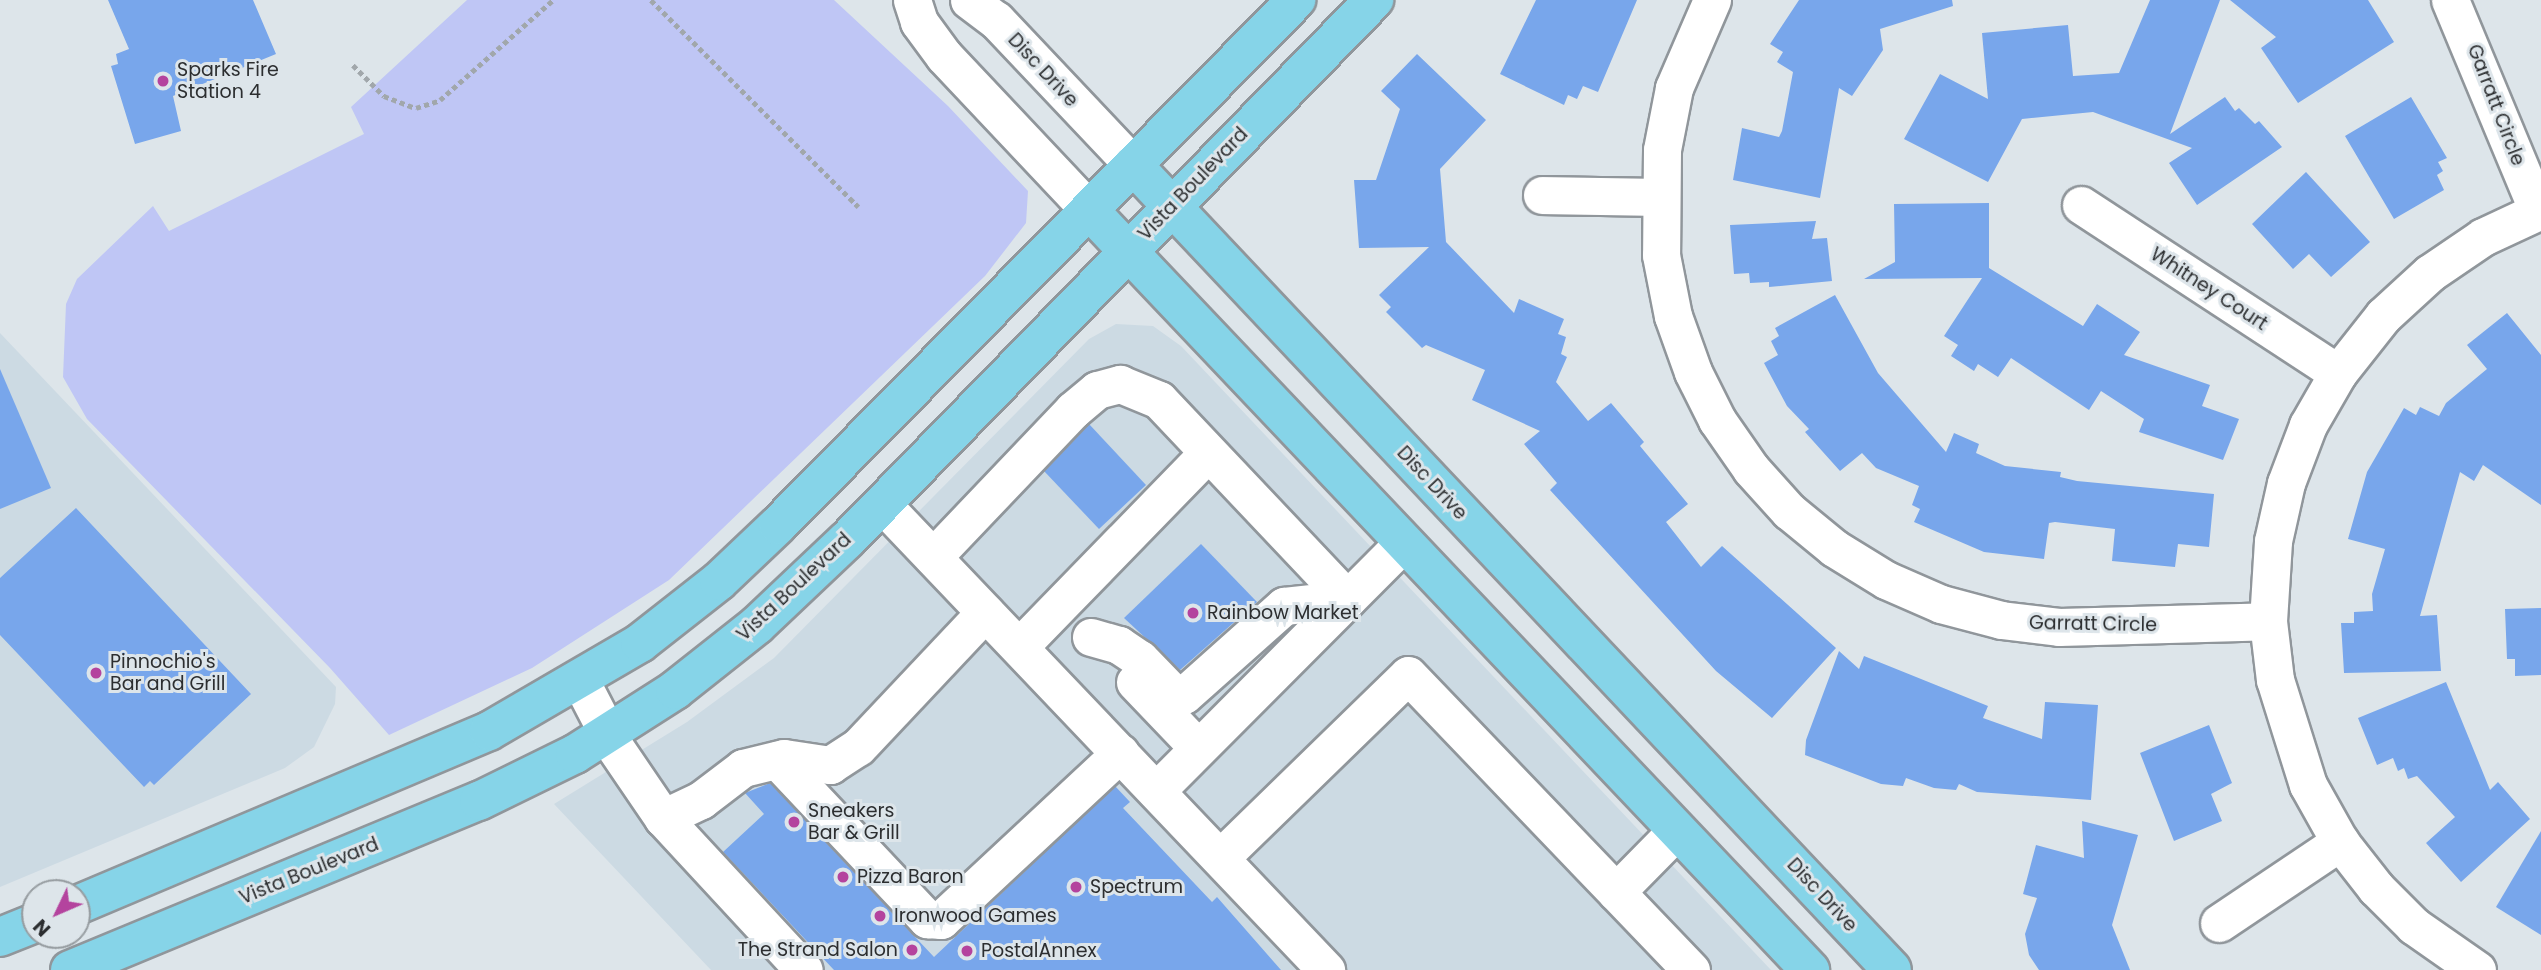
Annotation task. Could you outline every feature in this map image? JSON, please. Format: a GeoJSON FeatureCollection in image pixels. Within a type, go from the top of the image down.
{"type":"FeatureCollection","features":[{"type":"Feature","properties":{"kind":"main road"},"geometry":{"type":"LineString","coordinates":[[91,899],[489,731],[640,643],[719,581],[1296,0]]}},
{"type":"Feature","properties":{"kind":"main road","name":"Vista Boulevard"},"geometry":{"type":"LineString","coordinates":[[70,970],[480,801],[607,733],[675,690],[757,625],[882,504],[1374,0]]}},
{"type":"Feature","properties":{"kind":"main road","name":"Disc Drive"},"geometry":{"type":"LineString","coordinates":[[1133,165],[1892,970]]}},
{"type":"Feature","properties":{"kind":"main road"},"geometry":{"type":"LineString","coordinates":[[1089,210],[1810,970]]}},
{"type":"Feature","properties":{"kind":"main road"},"geometry":{"type":"LineString","coordinates":[[0,937],[21,929]]}},
{"type":"Feature","properties":{"kind":"street"},"geometry":{"type":"LineString","coordinates":[[912,0],[919,22],[944,56],[1089,210]]}},
{"type":"Feature","properties":{"kind":"street","name":"Disc Drive"},"geometry":{"type":"LineString","coordinates":[[969,0],[996,20],[1133,165]]}},
{"type":"Feature","properties":{"kind":"street","name":"Garratt Circle"},"geometry":{"type":"LineString","coordinates":[[1712,0],[1674,88],[1658,197],[1661,256],[1673,316],[1705,396],[1751,469],[1789,511],[1834,548],[1886,580],[1930,599],[2001,620],[2096,628],[2268,621]]}},
{"type":"Feature","properties":{"kind":"street","name":"Garratt Circle"},"geometry":{"type":"LineString","coordinates":[[2450,0],[2539,211]]}},
{"type":"Feature","properties":{"kind":"street"},"geometry":{"type":"LineString","coordinates":[[1542,195],[1658,197]]}},
{"type":"Feature","properties":{"kind":"street","name":"Whitney Court"},"geometry":{"type":"LineString","coordinates":[[2081,205],[2338,373]]}},
{"type":"Feature","properties":{"kind":"street"},"geometry":{"type":"LineString","coordinates":[[2477,970],[2414,926],[2340,842],[2308,785],[2287,731],[2274,680],[2268,621],[2273,541],[2286,483],[2308,425],[2338,373],[2383,316],[2430,273],[2483,237],[2539,211]]}},
{"type":"Feature","properties":{"kind":"street"},"geometry":{"type":"LineString","coordinates":[[933,558],[1073,410],[1097,390],[1120,384],[1159,400],[1207,454],[1347,599]]}},
{"type":"Feature","properties":{"kind":"street"},"geometry":{"type":"LineString","coordinates":[[1019,647],[1207,454]]}},
{"type":"Feature","properties":{"kind":"street"},"geometry":{"type":"LineString","coordinates":[[882,504],[1326,970]]}},
{"type":"Feature","properties":{"kind":"street"},"geometry":{"type":"LineString","coordinates":[[1156,791],[1404,542]]}},
{"type":"Feature","properties":{"kind":"street"},"geometry":{"type":"LineString","coordinates":[[1091,637],[1119,645],[1140,659],[1172,692],[1184,695],[1284,606],[1347,599]]}},
{"type":"Feature","properties":{"kind":"street"},"geometry":{"type":"LineString","coordinates":[[1059,603],[1198,748]]}},
{"type":"Feature","properties":{"kind":"street"},"geometry":{"type":"LineString","coordinates":[[663,818],[701,800],[743,768],[776,760],[830,765],[858,747],[985,612]]}},
{"type":"Feature","properties":{"kind":"street"},"geometry":{"type":"LineString","coordinates":[[1220,858],[1408,675],[1691,970]]}},
{"type":"Feature","properties":{"kind":"street"},"geometry":{"type":"LineString","coordinates":[[580,680],[607,733],[663,818],[804,970]]}},
{"type":"Feature","properties":{"kind":"street"},"geometry":{"type":"LineString","coordinates":[[776,760],[927,919],[941,920],[1119,753]]}},
{"type":"Feature","properties":{"kind":"street"},"geometry":{"type":"LineString","coordinates":[[1616,892],[1677,830]]}},
{"type":"Feature","properties":{"kind":"street"},"geometry":{"type":"LineString","coordinates":[[2219,923],[2340,842]]}},
{"type":"Feature","properties":{"kind":"path"},"geometry":{"type":"LineString","coordinates":[[353,65],[384,96],[416,107],[440,100],[552,0]]}},
{"type":"Feature","properties":{"kind":"path"},"geometry":{"type":"LineString","coordinates":[[651,0],[859,207]]}},
{"type":"Feature","properties":{"kind":"shaded area"},"geometry":{"type":"Polygon","coordinates":[[[467,0],[834,0],[948,106],[1028,191],[1026,223],[985,276],[669,580],[532,668],[389,735],[330,668],[87,419],[63,377],[66,304],[77,279],[153,206],[169,231],[364,134],[351,107],[467,0]]]}},
{"type":"Feature","properties":{"kind":"shaded area"},"geometry":{"type":"Polygon","coordinates":[[[1116,324],[1153,326],[1181,346],[1771,970],[711,970],[554,804],[687,722],[774,658],[1089,339],[1116,324]]]}},
{"type":"Feature","properties":{"kind":"shaded area"},"geometry":{"type":"Polygon","coordinates":[[[0,333],[336,687],[335,704],[314,747],[285,768],[0,887],[0,333]]]}},
{"type":"Feature","properties":{"kind":"building","name":"Sparks Fire Station 4"},"geometry":{"type":"Polygon","coordinates":[[[108,0],[253,0],[276,54],[173,96],[181,131],[135,144],[111,66],[118,64],[116,54],[129,49],[108,0]]]}},
{"type":"Feature","properties":{"kind":"building"},"geometry":{"type":"Polygon","coordinates":[[[1536,0],[1637,0],[1598,92],[1583,86],[1577,99],[1568,95],[1564,105],[1500,74],[1536,0]]]}},
{"type":"Feature","properties":{"kind":"building"},"geometry":{"type":"Polygon","coordinates":[[[1799,0],[1952,0],[1953,6],[1880,29],[1883,50],[1852,96],[1839,88],[1820,198],[1733,180],[1742,128],[1779,137],[1782,131],[1793,72],[1777,62],[1783,52],[1770,44],[1799,0]]]}},
{"type":"Feature","properties":{"kind":"building"},"geometry":{"type":"Polygon","coordinates":[[[2150,0],[2220,0],[2170,134],[2225,97],[2235,111],[2239,108],[2255,124],[2259,121],[2282,147],[2197,205],[2169,163],[2192,148],[2093,112],[2022,119],[1988,182],[1904,139],[1940,74],[1988,99],[1982,33],[2068,25],[2073,76],[2119,73],[2150,0]]]}},
{"type":"Feature","properties":{"kind":"building"},"geometry":{"type":"Polygon","coordinates":[[[2230,0],[2368,0],[2394,42],[2298,103],[2261,48],[2276,37],[2230,0]]]}},
{"type":"Feature","properties":{"kind":"building"},"geometry":{"type":"Polygon","coordinates":[[[1417,54],[1486,120],[1440,169],[1446,242],[1514,313],[1519,299],[1564,319],[1558,334],[1566,337],[1561,354],[1567,357],[1556,382],[1588,421],[1611,403],[1644,442],[1640,446],[1688,504],[1666,522],[1701,567],[1722,546],[1836,648],[1772,718],[1716,671],[1550,490],[1557,483],[1524,444],[1540,431],[1472,400],[1485,370],[1426,345],[1422,348],[1386,312],[1391,307],[1379,295],[1429,247],[1359,248],[1354,180],[1376,180],[1400,109],[1381,91],[1417,54]]]}},
{"type":"Feature","properties":{"kind":"building"},"geometry":{"type":"Polygon","coordinates":[[[2411,97],[2447,158],[2438,162],[2443,171],[2437,175],[2444,190],[2394,219],[2345,136],[2411,97]]]}},
{"type":"Feature","properties":{"kind":"building"},"geometry":{"type":"Polygon","coordinates":[[[2306,172],[2370,242],[2331,277],[2309,254],[2293,269],[2252,224],[2306,172]]]}},
{"type":"Feature","properties":{"kind":"building"},"geometry":{"type":"Polygon","coordinates":[[[1989,203],[1989,268],[2083,326],[2097,304],[2140,332],[2124,355],[2210,385],[2202,406],[2239,419],[2223,460],[2139,432],[2144,419],[2101,391],[2089,410],[2011,358],[1998,377],[1978,364],[1974,371],[1951,356],[1958,345],[1944,336],[1982,278],[1864,279],[1895,262],[1894,204],[1989,203]]]}},
{"type":"Feature","properties":{"kind":"building"},"geometry":{"type":"Polygon","coordinates":[[[1816,221],[1812,239],[1827,238],[1832,281],[1769,287],[1769,282],[1750,283],[1749,273],[1734,274],[1730,225],[1816,221]]]}},
{"type":"Feature","properties":{"kind":"building"},"geometry":{"type":"Polygon","coordinates":[[[1835,295],[1878,373],[1946,452],[1954,433],[1979,444],[1976,453],[2005,466],[2061,472],[2060,477],[2077,481],[2214,494],[2209,547],[2178,544],[2175,567],[2112,561],[2115,529],[2055,522],[2049,523],[2044,559],[1984,552],[1914,522],[1920,509],[1912,505],[1919,486],[1876,468],[1862,453],[1840,471],[1805,432],[1809,429],[1787,406],[1764,363],[1778,355],[1771,341],[1779,336],[1775,328],[1835,295]]]}},
{"type":"Feature","properties":{"kind":"building"},"geometry":{"type":"Polygon","coordinates":[[[2507,313],[2541,355],[2541,505],[2483,465],[2474,481],[2460,472],[2420,616],[2437,615],[2441,671],[2344,673],[2341,623],[2354,623],[2354,612],[2373,611],[2372,594],[2385,549],[2348,539],[2367,472],[2404,408],[2416,415],[2420,407],[2439,416],[2446,403],[2487,369],[2467,345],[2507,313]]]}},
{"type":"Feature","properties":{"kind":"building"},"geometry":{"type":"Polygon","coordinates":[[[0,369],[51,488],[0,509],[0,369]]]}},
{"type":"Feature","properties":{"kind":"building"},"geometry":{"type":"Polygon","coordinates":[[[1089,424],[1146,485],[1099,529],[1044,471],[1089,424]]]}},
{"type":"Feature","properties":{"kind":"building"},"geometry":{"type":"Polygon","coordinates":[[[76,508],[251,694],[154,785],[150,781],[144,787],[0,635],[0,578],[76,508]]]}},
{"type":"Feature","properties":{"kind":"building","name":"Rainbow Market"},"geometry":{"type":"Polygon","coordinates":[[[1201,544],[1257,602],[1180,670],[1124,618],[1201,544]]]}},
{"type":"Feature","properties":{"kind":"building"},"geometry":{"type":"Polygon","coordinates":[[[2541,608],[2541,675],[2515,676],[2515,659],[2507,659],[2505,609],[2541,608]]]}},
{"type":"Feature","properties":{"kind":"building"},"geometry":{"type":"Polygon","coordinates":[[[1839,651],[1859,669],[1864,656],[1988,706],[1983,718],[2042,739],[2045,702],[2098,705],[2091,800],[1977,792],[1959,784],[1956,790],[1934,788],[1906,778],[1903,786],[1881,784],[1805,755],[1806,740],[1839,651]]]}},
{"type":"Feature","properties":{"kind":"building"},"geometry":{"type":"Polygon","coordinates":[[[2446,682],[2490,790],[2498,782],[2530,819],[2461,882],[2426,843],[2455,817],[2417,776],[2408,779],[2404,768],[2398,771],[2393,758],[2377,765],[2358,718],[2446,682]]]}},
{"type":"Feature","properties":{"kind":"building"},"geometry":{"type":"Polygon","coordinates":[[[2209,725],[2232,783],[2211,794],[2222,821],[2174,841],[2140,753],[2209,725]]]}},
{"type":"Feature","properties":{"kind":"building"},"geometry":{"type":"Polygon","coordinates":[[[770,783],[934,957],[1115,786],[1130,802],[1123,808],[1212,902],[1217,897],[1281,970],[834,970],[723,852],[764,814],[745,793],[770,783]]]}},
{"type":"Feature","properties":{"kind":"building"},"geometry":{"type":"Polygon","coordinates":[[[2082,821],[2138,835],[2112,925],[2130,970],[2039,970],[2029,955],[2025,934],[2037,898],[2023,894],[2036,845],[2084,858],[2082,821]]]}},
{"type":"Feature","properties":{"kind":"building"},"geometry":{"type":"Polygon","coordinates":[[[2541,831],[2541,935],[2496,907],[2541,831]]]}},
{"type":"Feature","properties":{"kind":"place","name":"Sparks Fire Station 4"},"geometry":{"type":"Point","coordinates":[163,81]}},
{"type":"Feature","properties":{"kind":"place","name":"Rainbow Market"},"geometry":{"type":"Point","coordinates":[1193,613]}},
{"type":"Feature","properties":{"kind":"place","name":"Pinnochio's Bar and Grill"},"geometry":{"type":"Point","coordinates":[96,673]}},
{"type":"Feature","properties":{"kind":"place","name":"Sneakers Bar & Grill"},"geometry":{"type":"Point","coordinates":[794,822]}},
{"type":"Feature","properties":{"kind":"place","name":"Pizza Baron"},"geometry":{"type":"Point","coordinates":[843,877]}},
{"type":"Feature","properties":{"kind":"place","name":"Spectrum"},"geometry":{"type":"Point","coordinates":[1076,887]}},
{"type":"Feature","properties":{"kind":"place","name":"Ironwood Games"},"geometry":{"type":"Point","coordinates":[880,916]}},
{"type":"Feature","properties":{"kind":"place","name":"The Strand Salon"},"geometry":{"type":"Point","coordinates":[912,950]}},
{"type":"Feature","properties":{"kind":"place","name":"PostalAnnex"},"geometry":{"type":"Point","coordinates":[967,951]}}]}
